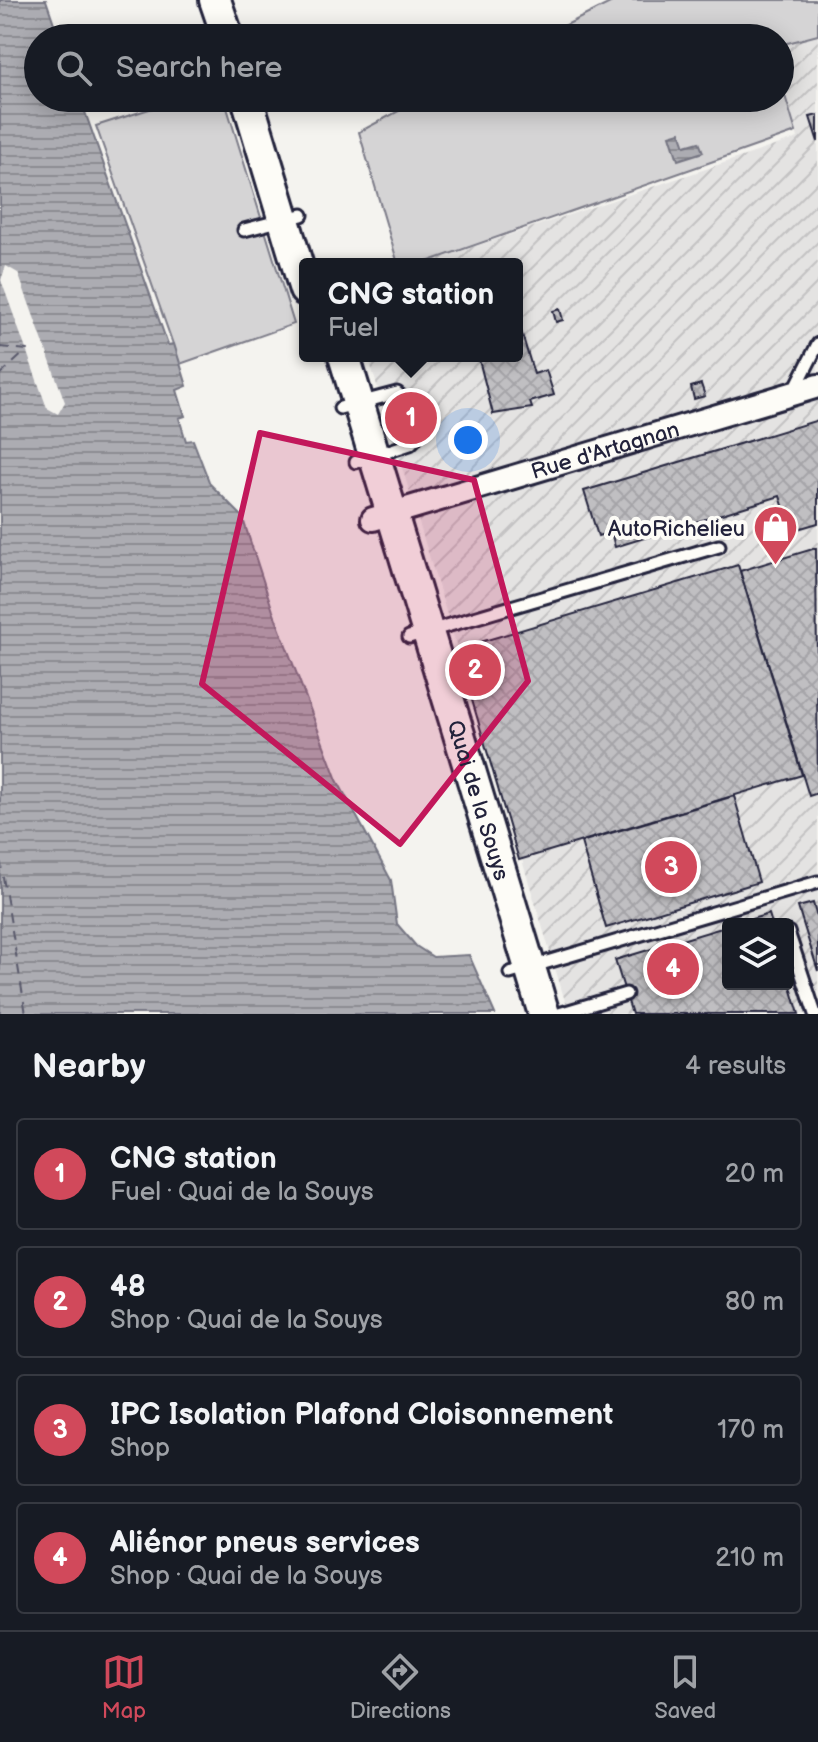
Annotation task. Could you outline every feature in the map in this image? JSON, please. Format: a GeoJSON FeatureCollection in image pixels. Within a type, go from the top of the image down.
{"type":"FeatureCollection","features":[{"type":"Feature","properties":{"kind":"main road"},"geometry":{"type":"LineString","coordinates":[[252,112],[293,217],[314,258]]}},
{"type":"Feature","properties":{"kind":"main road"},"geometry":{"type":"LineString","coordinates":[[270,112],[300,258]]}},
{"type":"Feature","properties":{"kind":"main road","name":"Quai de la Souys"},"geometry":{"type":"LineString","coordinates":[[328,362],[349,405],[520,970],[544,1014]]}},
{"type":"Feature","properties":{"kind":"main road","name":"Quai de la Souys"},"geometry":{"type":"LineString","coordinates":[[345,362],[349,405]]}},
{"type":"Feature","properties":{"kind":"main road","name":"Quai de la Souys"},"geometry":{"type":"LineString","coordinates":[[520,970],[523,1014]]}},
{"type":"Feature","properties":{"kind":"street","name":"Rue d'Artagnan"},"geometry":{"type":"LineString","coordinates":[[382,516],[818,386]]}},
{"type":"Feature","properties":{"kind":"lane"},"geometry":{"type":"LineString","coordinates":[[244,230],[293,217]]}},
{"type":"Feature","properties":{"kind":"lane"},"geometry":{"type":"LineString","coordinates":[[792,393],[818,344]]}},
{"type":"Feature","properties":{"kind":"lane"},"geometry":{"type":"LineString","coordinates":[[349,405],[397,393],[406,401],[414,424],[415,439],[410,444],[365,459]]}},
{"type":"Feature","properties":{"kind":"lane"},"geometry":{"type":"LineString","coordinates":[[418,634],[719,546]]}},
{"type":"Feature","properties":{"kind":"lane"},"geometry":{"type":"LineString","coordinates":[[520,970],[818,882]]}},
{"type":"Feature","properties":{"kind":"lane"},"geometry":{"type":"LineString","coordinates":[[794,950],[815,1014]]}},
{"type":"Feature","properties":{"kind":"lane"},"geometry":{"type":"LineString","coordinates":[[559,1014],[626,994]]}},
{"type":"Feature","properties":{"kind":"highlighted area"},"geometry":{"type":"Polygon","coordinates":[[[260,433],[474,480],[528,681],[400,844],[202,684],[260,433]]]}},
{"type":"Feature","properties":{"kind":"shaded area"},"geometry":{"type":"Polygon","coordinates":[[[0,0],[46,0],[54,24],[24,24],[24,112],[85,112],[168,345],[174,344],[187,386],[177,390],[185,416],[179,418],[186,441],[193,440],[210,484],[242,516],[273,611],[337,780],[391,880],[397,924],[416,946],[433,957],[469,955],[495,1014],[0,1014],[0,0]]]}},
{"type":"Feature","properties":{"kind":"shaded area"},"geometry":{"type":"Polygon","coordinates":[[[616,0],[818,0],[818,35],[794,41],[794,24],[568,24],[616,0]]]}},
{"type":"Feature","properties":{"kind":"shaded area"},"geometry":{"type":"Polygon","coordinates":[[[818,32],[818,1014],[569,1014],[370,362],[523,362],[523,258],[440,258],[798,138],[791,112],[794,112],[794,41],[818,32]]]}},
{"type":"Feature","properties":{"kind":"shaded area"},"geometry":{"type":"Polygon","coordinates":[[[140,112],[228,112],[294,324],[180,364],[96,126],[140,112]]]}},
{"type":"Feature","properties":{"kind":"shaded area"},"geometry":{"type":"Polygon","coordinates":[[[397,112],[790,112],[796,132],[438,258],[396,258],[359,132],[397,112]]]}},
{"type":"Feature","properties":{"kind":"shaded area"},"geometry":{"type":"Polygon","coordinates":[[[680,132],[685,146],[699,142],[703,152],[678,160],[670,135],[680,132]]]}},
{"type":"Feature","properties":{"kind":"pier"},"geometry":{"type":"Polygon","coordinates":[[[6,266],[18,273],[65,402],[58,414],[47,408],[1,280],[6,266]]]}},
{"type":"Feature","properties":{"kind":"building"},"geometry":{"type":"Polygon","coordinates":[[[818,115],[818,142],[810,117],[818,115]]]}},
{"type":"Feature","properties":{"kind":"building"},"geometry":{"type":"Polygon","coordinates":[[[560,309],[563,320],[556,322],[553,311],[560,309]]]}},
{"type":"Feature","properties":{"kind":"building"},"geometry":{"type":"Polygon","coordinates":[[[523,338],[534,374],[546,370],[554,395],[530,402],[532,408],[493,414],[480,362],[523,362],[523,338]]]}},
{"type":"Feature","properties":{"kind":"building"},"geometry":{"type":"Polygon","coordinates":[[[701,384],[705,396],[694,399],[691,387],[701,384]]]}},
{"type":"Feature","properties":{"kind":"building"},"geometry":{"type":"Polygon","coordinates":[[[818,420],[818,523],[791,531],[780,496],[615,547],[611,532],[598,536],[584,491],[818,420]]]}},
{"type":"Feature","properties":{"kind":"building"},"geometry":{"type":"Polygon","coordinates":[[[816,548],[818,793],[809,796],[740,571],[816,548]]]}},
{"type":"Feature","properties":{"kind":"building"},"geometry":{"type":"Polygon","coordinates":[[[738,565],[802,775],[519,860],[457,649],[738,565]]]}},
{"type":"Feature","properties":{"kind":"building"},"geometry":{"type":"Polygon","coordinates":[[[734,796],[759,882],[606,928],[581,842],[734,796]]]}},
{"type":"Feature","properties":{"kind":"building"},"geometry":{"type":"Polygon","coordinates":[[[813,903],[818,921],[818,971],[798,907],[813,903]]]}},
{"type":"Feature","properties":{"kind":"building"},"geometry":{"type":"Polygon","coordinates":[[[722,928],[722,990],[792,990],[799,1014],[632,1014],[615,960],[722,928]]]}},
{"type":"Feature","properties":{"kind":"ferry route"},"geometry":{"type":"LineString","coordinates":[[0,347],[27,350],[0,375]]}},
{"type":"Feature","properties":{"kind":"ferry route"},"geometry":{"type":"LineString","coordinates":[[0,859],[26,1014]]}},
{"type":"Feature","properties":{"kind":"place","name":"CNG station"},"geometry":{"type":"Point","coordinates":[411,418]}},
{"type":"Feature","properties":{"kind":"place","name":"AutoRichelieu"},"geometry":{"type":"Point","coordinates":[776,567]}},
{"type":"Feature","properties":{"kind":"place","name":"48"},"geometry":{"type":"Point","coordinates":[475,670]}},
{"type":"Feature","properties":{"kind":"place","name":"IPC Isolation Plafond Cloisonnement"},"geometry":{"type":"Point","coordinates":[671,867]}},
{"type":"Feature","properties":{"kind":"place","name":"Aliénor pneus services"},"geometry":{"type":"Point","coordinates":[673,969]}}]}
